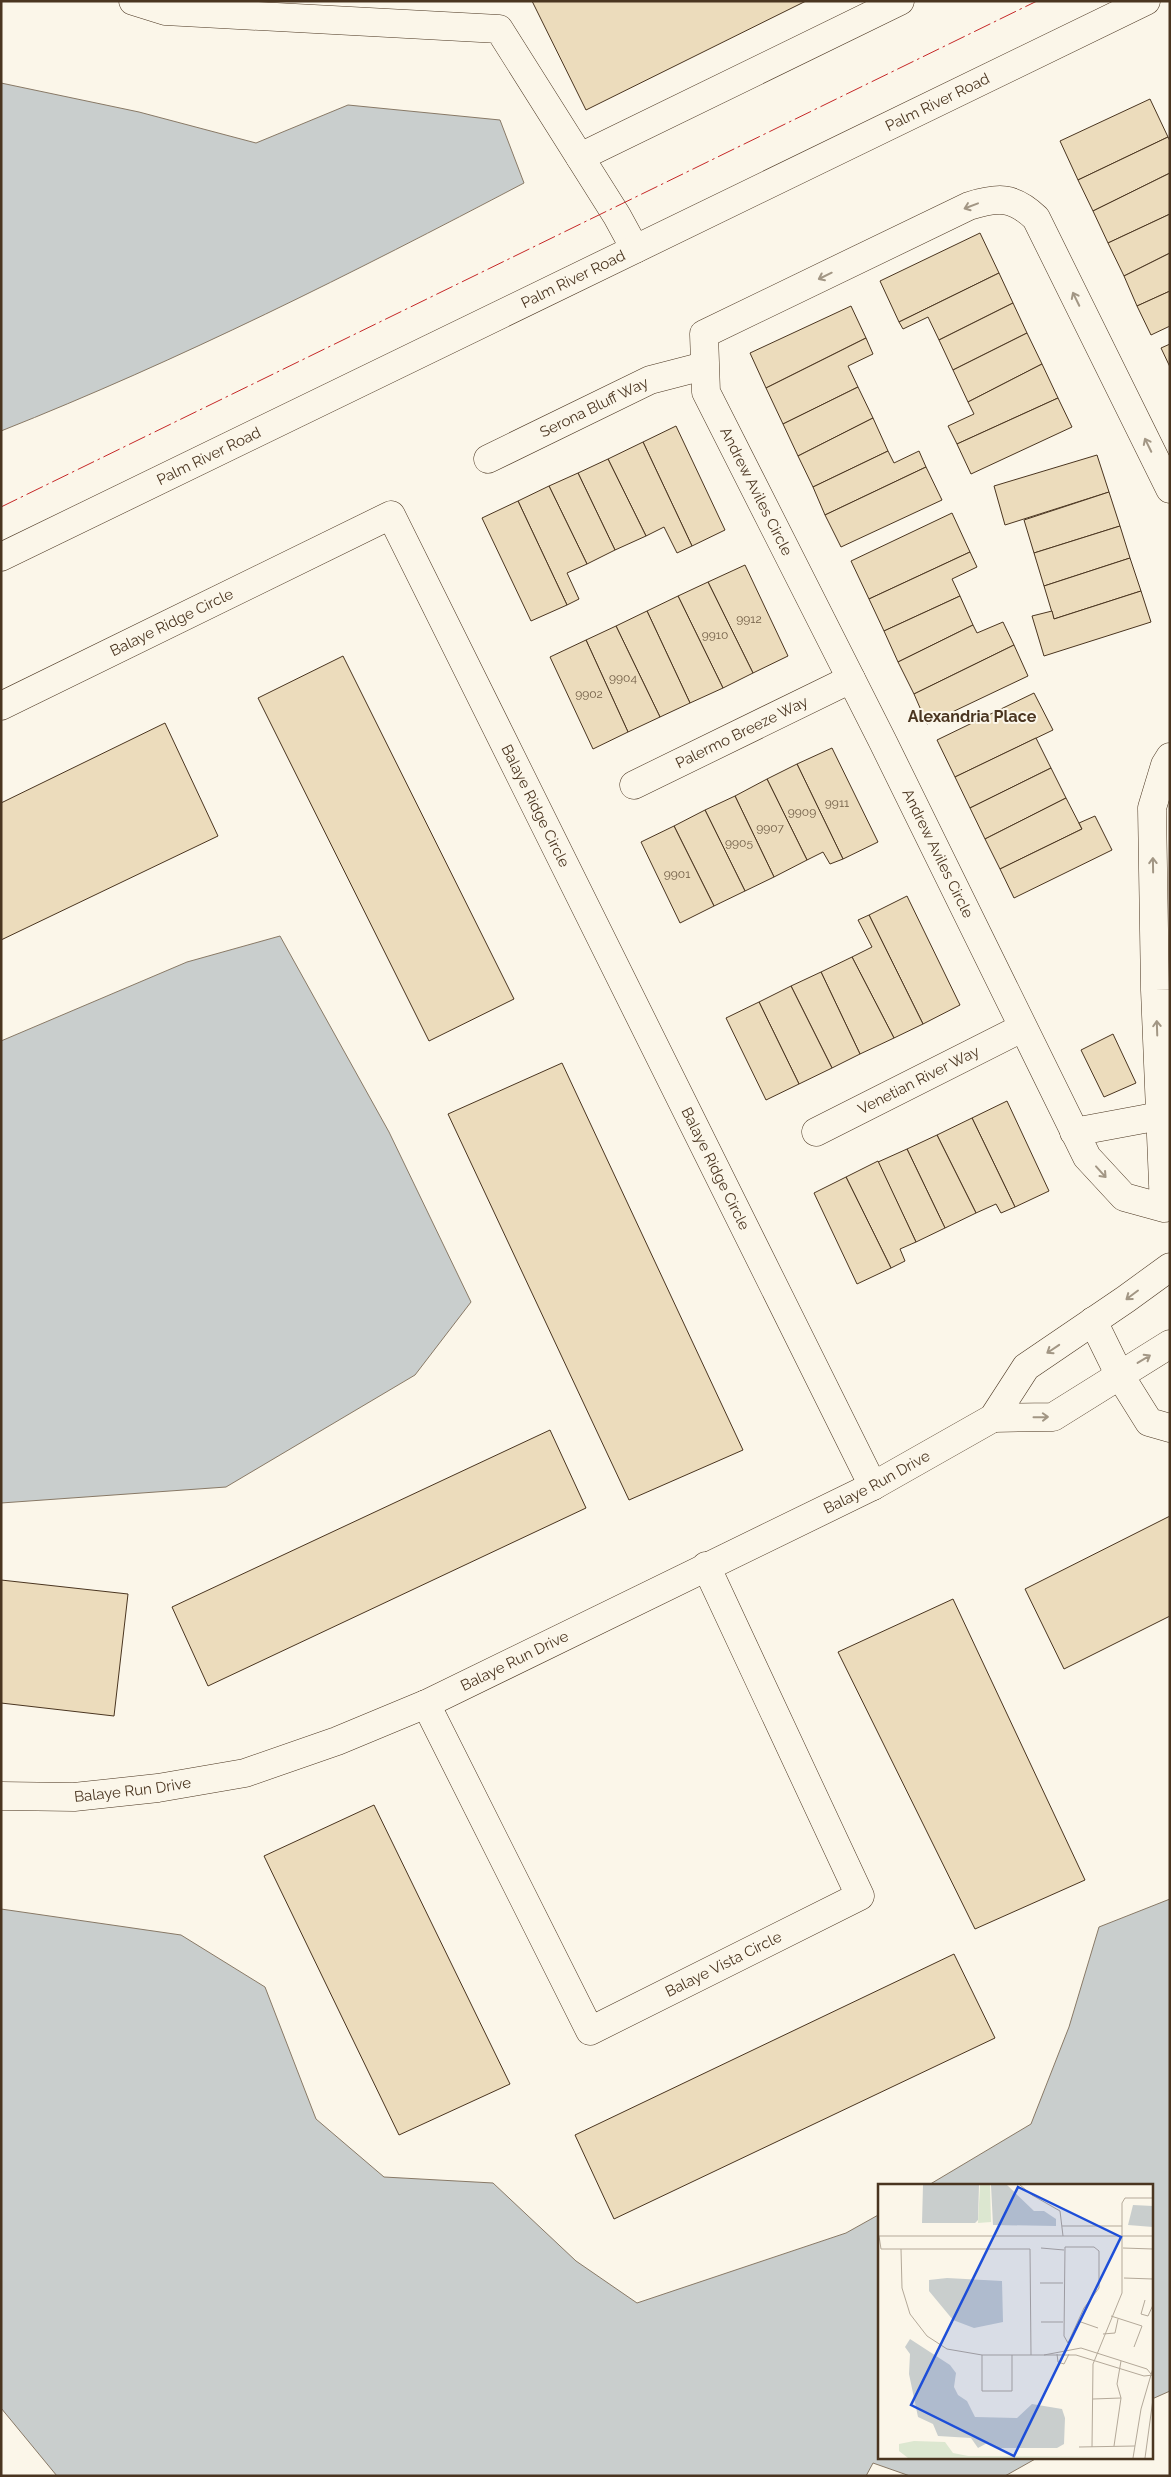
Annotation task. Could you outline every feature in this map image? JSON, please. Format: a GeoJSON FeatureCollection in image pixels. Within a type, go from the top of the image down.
{"type":"FeatureCollection","features":[{"type":"Feature","properties":{"kind":"street"},"geometry":{"type":"LineString","coordinates":[[133,1],[165,11],[499,29],[635,249]]}},
{"type":"Feature","properties":{"kind":"street"},"geometry":{"type":"LineString","coordinates":[[580,158],[900,1]]}},
{"type":"Feature","properties":{"kind":"street","name":"Palm River Road"},"geometry":{"type":"LineString","coordinates":[[1,557],[1146,1]]}},
{"type":"Feature","properties":{"kind":"street","name":"Andrew Aviles Circle"},"geometry":{"type":"LineString","coordinates":[[1170,489],[1036,218],[1022,205],[1007,200],[989,200],[970,206],[704,334],[706,392],[851,679],[1087,1157],[1124,1197],[1167,1213],[1160,1116],[1162,956],[1152,808],[1165,765],[1170,757]]}},
{"type":"Feature","properties":{"kind":"street","name":"Serona Bluff Way"},"geometry":{"type":"LineString","coordinates":[[488,459],[650,380],[704,366]]}},
{"type":"Feature","properties":{"kind":"street","name":"Balaye Ridge Circle"},"geometry":{"type":"LineString","coordinates":[[1,706],[391,515],[873,1486]]}},
{"type":"Feature","properties":{"kind":"street","name":"Palermo Breeze Way"},"geometry":{"type":"LineString","coordinates":[[634,785],[851,679]]}},
{"type":"Feature","properties":{"kind":"street","name":"Venetian River Way"},"geometry":{"type":"LineString","coordinates":[[816,1132],[1022,1028]]}},
{"type":"Feature","properties":{"kind":"street"},"geometry":{"type":"LineString","coordinates":[[1074,1132],[1160,1116]]}},
{"type":"Feature","properties":{"kind":"street","name":"Balaye Run Drive"},"geometry":{"type":"LineString","coordinates":[[1,1796],[74,1797],[158,1788],[245,1773],[337,1741],[426,1704],[873,1486],[992,1418],[1026,1367],[1170,1266]]}},
{"type":"Feature","properties":{"kind":"street"},"geometry":{"type":"LineString","coordinates":[[1093,1321],[1119,1374],[1149,1422],[1170,1428]]}},
{"type":"Feature","properties":{"kind":"street","name":"Balaye Run Drive"},"geometry":{"type":"LineString","coordinates":[[992,1418],[1053,1417],[1119,1374],[1170,1344]]}},
{"type":"Feature","properties":{"kind":"street","name":"Balaye Vista Circle"},"geometry":{"type":"LineString","coordinates":[[426,1704],[590,2031],[860,1896],[706,1566]]}},
{"type":"Feature","properties":{"kind":"shaded area"},"geometry":{"type":"Polygon","coordinates":[[[1,83],[139,112],[256,143],[348,105],[500,120],[524,183],[266,314],[134,375],[1,431],[1,83]]]}},
{"type":"Feature","properties":{"kind":"shaded area"},"geometry":{"type":"Polygon","coordinates":[[[280,936],[389,1132],[471,1302],[415,1375],[226,1487],[1,1503],[1,1041],[187,962],[280,936]]]}},
{"type":"Feature","properties":{"kind":"shaded area"},"geometry":{"type":"Polygon","coordinates":[[[1170,1899],[1170,2391],[1154,2398],[1154,2184],[930,2184],[1031,2124],[1069,2027],[1099,1927],[1170,1899]]]}},
{"type":"Feature","properties":{"kind":"shaded area"},"geometry":{"type":"Polygon","coordinates":[[[1,1909],[181,1935],[265,1987],[316,2119],[384,2177],[493,2183],[576,2261],[637,2303],[846,2233],[878,2215],[878,2460],[1033,2460],[1005,2476],[910,2476],[873,2463],[866,2476],[57,2476],[1,2408],[1,1909]]]}},
{"type":"Feature","properties":{"kind":"building"},"geometry":{"type":"Polygon","coordinates":[[[532,1],[806,1],[586,110],[532,1]]]}},
{"type":"Feature","properties":{"kind":"building"},"geometry":{"type":"Polygon","coordinates":[[[1150,99],[1168,137],[1078,180],[1060,141],[1150,99]]]}},
{"type":"Feature","properties":{"kind":"building"},"geometry":{"type":"Polygon","coordinates":[[[1168,137],[1170,141],[1170,173],[1093,211],[1078,180],[1168,137]]]}},
{"type":"Feature","properties":{"kind":"building"},"geometry":{"type":"Polygon","coordinates":[[[1170,173],[1170,214],[1108,243],[1093,211],[1170,173]]]}},
{"type":"Feature","properties":{"kind":"building"},"geometry":{"type":"Polygon","coordinates":[[[1170,214],[1170,253],[1124,276],[1108,243],[1170,214]]]}},
{"type":"Feature","properties":{"kind":"building"},"geometry":{"type":"Polygon","coordinates":[[[980,233],[999,273],[899,322],[880,281],[980,233]]]}},
{"type":"Feature","properties":{"kind":"building"},"geometry":{"type":"Polygon","coordinates":[[[1170,253],[1170,291],[1137,306],[1124,276],[1170,253]]]}},
{"type":"Feature","properties":{"kind":"building"},"geometry":{"type":"Polygon","coordinates":[[[999,273],[1013,303],[939,340],[928,317],[903,329],[899,322],[999,273]]]}},
{"type":"Feature","properties":{"kind":"building"},"geometry":{"type":"Polygon","coordinates":[[[1170,291],[1170,326],[1151,335],[1137,306],[1170,291]]]}},
{"type":"Feature","properties":{"kind":"building"},"geometry":{"type":"Polygon","coordinates":[[[1013,303],[1027,333],[953,370],[939,340],[1013,303]]]}},
{"type":"Feature","properties":{"kind":"building"},"geometry":{"type":"Polygon","coordinates":[[[851,306],[866,338],[766,388],[750,353],[851,306]]]}},
{"type":"Feature","properties":{"kind":"building"},"geometry":{"type":"Polygon","coordinates":[[[1027,333],[1042,364],[968,402],[953,370],[1027,333]]]}},
{"type":"Feature","properties":{"kind":"building"},"geometry":{"type":"Polygon","coordinates":[[[866,338],[873,354],[848,366],[858,387],[783,424],[766,388],[866,338]]]}},
{"type":"Feature","properties":{"kind":"building"},"geometry":{"type":"Polygon","coordinates":[[[1170,344],[1170,367],[1161,348],[1170,344]]]}},
{"type":"Feature","properties":{"kind":"building"},"geometry":{"type":"Polygon","coordinates":[[[1042,364],[1058,398],[957,444],[948,426],[974,414],[968,402],[1042,364]]]}},
{"type":"Feature","properties":{"kind":"building"},"geometry":{"type":"Polygon","coordinates":[[[858,387],[873,418],[798,456],[783,424],[858,387]]]}},
{"type":"Feature","properties":{"kind":"building"},"geometry":{"type":"Polygon","coordinates":[[[1058,398],[1072,427],[971,474],[957,444],[1058,398]]]}},
{"type":"Feature","properties":{"kind":"building"},"geometry":{"type":"Polygon","coordinates":[[[873,418],[888,451],[813,487],[798,456],[873,418]]]}},
{"type":"Feature","properties":{"kind":"building"},"geometry":{"type":"Polygon","coordinates":[[[676,426],[725,530],[692,546],[643,442],[676,426]]]}},
{"type":"Feature","properties":{"kind":"building"},"geometry":{"type":"Polygon","coordinates":[[[643,442],[692,546],[677,553],[664,527],[646,536],[608,459],[643,442]]]}},
{"type":"Feature","properties":{"kind":"building"},"geometry":{"type":"Polygon","coordinates":[[[888,451],[894,463],[919,451],[926,467],[825,515],[813,487],[888,451]]]}},
{"type":"Feature","properties":{"kind":"building"},"geometry":{"type":"Polygon","coordinates":[[[1097,455],[1109,492],[1005,525],[994,486],[1097,455]]]}},
{"type":"Feature","properties":{"kind":"building"},"geometry":{"type":"Polygon","coordinates":[[[608,459],[646,536],[615,550],[578,473],[608,459]]]}},
{"type":"Feature","properties":{"kind":"building"},"geometry":{"type":"Polygon","coordinates":[[[926,467],[942,500],[841,547],[825,515],[926,467]]]}},
{"type":"Feature","properties":{"kind":"building"},"geometry":{"type":"Polygon","coordinates":[[[578,473],[615,550],[587,564],[549,486],[578,473]]]}},
{"type":"Feature","properties":{"kind":"building"},"geometry":{"type":"Polygon","coordinates":[[[549,486],[587,564],[567,573],[579,599],[567,605],[518,501],[549,486]]]}},
{"type":"Feature","properties":{"kind":"building"},"geometry":{"type":"Polygon","coordinates":[[[1109,492],[1120,526],[1034,553],[1024,520],[1109,492]]]}},
{"type":"Feature","properties":{"kind":"building"},"geometry":{"type":"Polygon","coordinates":[[[518,501],[567,605],[531,621],[482,518],[518,501]]]}},
{"type":"Feature","properties":{"kind":"building"},"geometry":{"type":"Polygon","coordinates":[[[952,513],[970,552],[869,599],[851,561],[952,513]]]}},
{"type":"Feature","properties":{"kind":"building"},"geometry":{"type":"Polygon","coordinates":[[[1120,526],[1130,558],[1044,586],[1034,553],[1120,526]]]}},
{"type":"Feature","properties":{"kind":"building"},"geometry":{"type":"Polygon","coordinates":[[[970,552],[977,567],[952,579],[960,596],[884,631],[869,599],[970,552]]]}},
{"type":"Feature","properties":{"kind":"building"},"geometry":{"type":"Polygon","coordinates":[[[1130,558],[1141,591],[1054,619],[1044,586],[1130,558]]]}},
{"type":"Feature","properties":{"kind":"building"},"geometry":{"type":"Polygon","coordinates":[[[745,565],[788,656],[753,673],[708,582],[745,565]]]}},
{"type":"Feature","properties":{"kind":"building"},"geometry":{"type":"Polygon","coordinates":[[[708,582],[753,673],[723,688],[678,596],[708,582]]]}},
{"type":"Feature","properties":{"kind":"building"},"geometry":{"type":"Polygon","coordinates":[[[1141,591],[1151,622],[1044,656],[1032,616],[1052,611],[1054,619],[1141,591]]]}},
{"type":"Feature","properties":{"kind":"building"},"geometry":{"type":"Polygon","coordinates":[[[678,596],[723,688],[690,703],[647,611],[678,596]]]}},
{"type":"Feature","properties":{"kind":"building"},"geometry":{"type":"Polygon","coordinates":[[[960,596],[973,625],[898,662],[884,631],[960,596]]]}},
{"type":"Feature","properties":{"kind":"building"},"geometry":{"type":"Polygon","coordinates":[[[647,611],[690,703],[660,717],[616,626],[647,611]]]}},
{"type":"Feature","properties":{"kind":"building"},"geometry":{"type":"Polygon","coordinates":[[[1003,622],[1014,645],[914,694],[898,662],[973,625],[977,633],[1003,622]]]}},
{"type":"Feature","properties":{"kind":"building"},"geometry":{"type":"Polygon","coordinates":[[[616,626],[660,717],[628,732],[586,640],[616,626]]]}},
{"type":"Feature","properties":{"kind":"building"},"geometry":{"type":"Polygon","coordinates":[[[586,640],[628,732],[593,749],[550,657],[586,640]]]}},
{"type":"Feature","properties":{"kind":"building"},"geometry":{"type":"Polygon","coordinates":[[[1014,645],[1028,676],[927,724],[914,694],[1014,645]]]}},
{"type":"Feature","properties":{"kind":"building"},"geometry":{"type":"Polygon","coordinates":[[[343,656],[514,999],[429,1041],[258,698],[343,656]]]}},
{"type":"Feature","properties":{"kind":"building"},"geometry":{"type":"Polygon","coordinates":[[[1034,693],[1053,730],[955,777],[937,740],[1034,693]]]}},
{"type":"Feature","properties":{"kind":"building"},"geometry":{"type":"Polygon","coordinates":[[[165,723],[218,836],[1,940],[1,803],[165,723]]]}},
{"type":"Feature","properties":{"kind":"building"},"geometry":{"type":"Polygon","coordinates":[[[1036,738],[1051,768],[970,808],[955,777],[1036,738]]]}},
{"type":"Feature","properties":{"kind":"building"},"geometry":{"type":"Polygon","coordinates":[[[832,748],[878,842],[843,859],[797,764],[832,748]]]}},
{"type":"Feature","properties":{"kind":"building"},"geometry":{"type":"Polygon","coordinates":[[[797,764],[843,859],[830,864],[823,852],[807,860],[767,779],[797,764]]]}},
{"type":"Feature","properties":{"kind":"building"},"geometry":{"type":"Polygon","coordinates":[[[1051,768],[1066,798],[985,839],[970,808],[1051,768]]]}},
{"type":"Feature","properties":{"kind":"building"},"geometry":{"type":"Polygon","coordinates":[[[767,779],[807,860],[774,877],[735,796],[767,779]]]}},
{"type":"Feature","properties":{"kind":"building"},"geometry":{"type":"Polygon","coordinates":[[[735,796],[774,877],[745,891],[705,810],[735,796]]]}},
{"type":"Feature","properties":{"kind":"building"},"geometry":{"type":"Polygon","coordinates":[[[1066,798],[1082,829],[1000,869],[985,839],[1066,798]]]}},
{"type":"Feature","properties":{"kind":"building"},"geometry":{"type":"Polygon","coordinates":[[[705,810],[745,891],[714,906],[674,826],[705,810]]]}},
{"type":"Feature","properties":{"kind":"building"},"geometry":{"type":"Polygon","coordinates":[[[1095,816],[1112,850],[1014,898],[1000,869],[1082,829],[1079,823],[1095,816]]]}},
{"type":"Feature","properties":{"kind":"building"},"geometry":{"type":"Polygon","coordinates":[[[674,826],[714,906],[680,923],[641,842],[674,826]]]}},
{"type":"Feature","properties":{"kind":"building"},"geometry":{"type":"Polygon","coordinates":[[[907,896],[960,1005],[923,1024],[869,915],[907,896]]]}},
{"type":"Feature","properties":{"kind":"building"},"geometry":{"type":"Polygon","coordinates":[[[869,915],[923,1024],[894,1038],[852,957],[872,947],[858,920],[869,915]]]}},
{"type":"Feature","properties":{"kind":"building"},"geometry":{"type":"Polygon","coordinates":[[[852,957],[894,1038],[860,1054],[821,972],[852,957]]]}},
{"type":"Feature","properties":{"kind":"building"},"geometry":{"type":"Polygon","coordinates":[[[821,972],[860,1054],[832,1068],[791,986],[821,972]]]}},
{"type":"Feature","properties":{"kind":"building"},"geometry":{"type":"Polygon","coordinates":[[[791,986],[832,1068],[799,1084],[759,1002],[791,986]]]}},
{"type":"Feature","properties":{"kind":"building"},"geometry":{"type":"Polygon","coordinates":[[[759,1002],[799,1084],[766,1100],[726,1018],[759,1002]]]}},
{"type":"Feature","properties":{"kind":"building"},"geometry":{"type":"Polygon","coordinates":[[[1113,1034],[1136,1083],[1104,1097],[1081,1050],[1113,1034]]]}},
{"type":"Feature","properties":{"kind":"building"},"geometry":{"type":"Polygon","coordinates":[[[562,1063],[743,1450],[629,1500],[448,1114],[562,1063]]]}},
{"type":"Feature","properties":{"kind":"building"},"geometry":{"type":"Polygon","coordinates":[[[1007,1101],[1049,1191],[1015,1207],[972,1118],[1007,1101]]]}},
{"type":"Feature","properties":{"kind":"building"},"geometry":{"type":"Polygon","coordinates":[[[972,1118],[1015,1207],[1001,1213],[996,1204],[976,1213],[937,1135],[972,1118]]]}},
{"type":"Feature","properties":{"kind":"building"},"geometry":{"type":"Polygon","coordinates":[[[937,1135],[976,1213],[945,1228],[907,1149],[937,1135]]]}},
{"type":"Feature","properties":{"kind":"building"},"geometry":{"type":"Polygon","coordinates":[[[907,1149],[945,1228],[916,1242],[878,1162],[907,1149]]]}},
{"type":"Feature","properties":{"kind":"building"},"geometry":{"type":"Polygon","coordinates":[[[878,1161],[916,1242],[900,1249],[905,1261],[891,1268],[846,1177],[878,1161]]]}},
{"type":"Feature","properties":{"kind":"building"},"geometry":{"type":"Polygon","coordinates":[[[846,1177],[891,1268],[857,1284],[814,1193],[846,1177]]]}},
{"type":"Feature","properties":{"kind":"building"},"geometry":{"type":"Polygon","coordinates":[[[550,1430],[586,1508],[208,1686],[172,1607],[550,1430]]]}},
{"type":"Feature","properties":{"kind":"building"},"geometry":{"type":"Polygon","coordinates":[[[1170,1516],[1170,1616],[1064,1669],[1025,1589],[1170,1516]]]}},
{"type":"Feature","properties":{"kind":"building"},"geometry":{"type":"Polygon","coordinates":[[[1,1580],[128,1594],[114,1716],[1,1703],[1,1580]]]}},
{"type":"Feature","properties":{"kind":"building"},"geometry":{"type":"Polygon","coordinates":[[[953,1599],[1085,1880],[975,1929],[838,1652],[953,1599]]]}},
{"type":"Feature","properties":{"kind":"building"},"geometry":{"type":"Polygon","coordinates":[[[374,1805],[510,2084],[399,2135],[264,1856],[374,1805]]]}},
{"type":"Feature","properties":{"kind":"building"},"geometry":{"type":"Polygon","coordinates":[[[954,1954],[995,2038],[614,2219],[575,2135],[954,1954]]]}},
{"type":"Feature","properties":{"kind":"power"},"geometry":{"type":"LineString","coordinates":[[1,507],[1037,1]]}},
{"type":"Feature","properties":{"kind":"district","name":"Alexandria Place"},"geometry":{"type":"Point","coordinates":[972,716]}}]}
